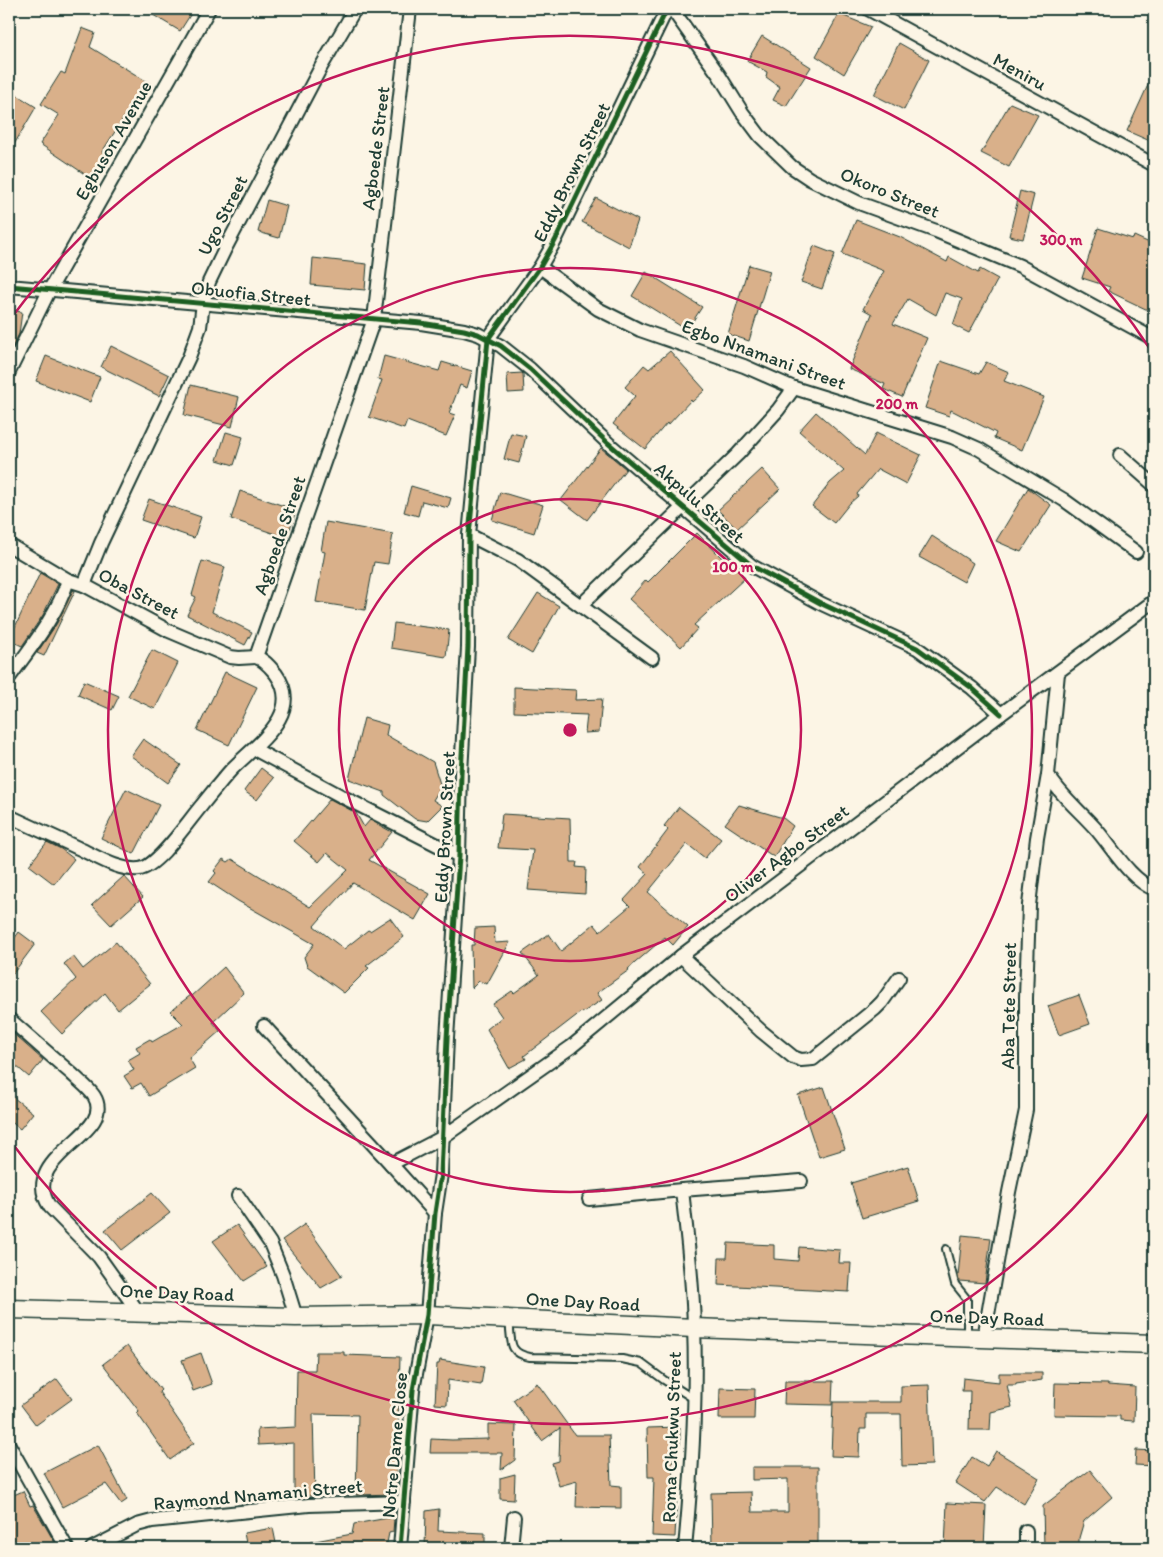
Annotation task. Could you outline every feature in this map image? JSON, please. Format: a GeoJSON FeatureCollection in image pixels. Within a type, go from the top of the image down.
{"type":"FeatureCollection","features":[{"type":"Feature","properties":{"kind":"main road","name":"One Day Road"},"geometry":{"type":"LineString","coordinates":[[9,1309],[296,1317],[427,1315],[694,1328],[1154,1344]]}},
{"type":"Feature","properties":{"kind":"street","name":"Egbuson Avenue"},"geometry":{"type":"LineString","coordinates":[[50,289],[209,9]]}},
{"type":"Feature","properties":{"kind":"street","name":"Ugo Street"},"geometry":{"type":"LineString","coordinates":[[84,585],[101,543],[200,328],[203,303],[209,282],[320,67],[355,9]]}},
{"type":"Feature","properties":{"kind":"street","name":"Agboede Street"},"geometry":{"type":"LineString","coordinates":[[256,657],[374,319],[410,9]]}},
{"type":"Feature","properties":{"kind":"street","name":"Eddy Brown Street"},"geometry":{"type":"LineString","coordinates":[[427,1315],[435,1213],[441,1174],[447,1038],[459,856],[468,647],[469,535],[488,339],[540,267],[667,9]]}},
{"type":"Feature","properties":{"kind":"street","name":"Okoro Street"},"geometry":{"type":"LineString","coordinates":[[672,9],[719,75],[749,123],[792,167],[810,179],[859,204],[930,228],[995,255],[1045,279],[1068,294],[1154,339]]}},
{"type":"Feature","properties":{"kind":"street","name":"Meniru"},"geometry":{"type":"LineString","coordinates":[[868,9],[1154,165]]}},
{"type":"Feature","properties":{"kind":"street","name":"Egbo Nnamani Street"},"geometry":{"type":"LineString","coordinates":[[540,267],[598,309],[631,326],[744,366],[794,388],[952,437],[979,449],[1064,500],[1136,552]]}},
{"type":"Feature","properties":{"kind":"street","name":"Obuofia Street"},"geometry":{"type":"LineString","coordinates":[[9,286],[421,323],[464,330],[488,339]]}},
{"type":"Feature","properties":{"kind":"street"},"geometry":{"type":"LineString","coordinates":[[9,372],[50,289]]}},
{"type":"Feature","properties":{"kind":"street","name":"Akpulu Street"},"geometry":{"type":"LineString","coordinates":[[488,339],[501,346],[530,369],[608,443],[752,566],[822,604],[917,648],[972,688],[1001,714]]}},
{"type":"Feature","properties":{"kind":"street"},"geometry":{"type":"LineString","coordinates":[[581,605],[744,448],[778,410],[794,388]]}},
{"type":"Feature","properties":{"kind":"street"},"geometry":{"type":"LineString","coordinates":[[1120,454],[1154,486]]}},
{"type":"Feature","properties":{"kind":"street"},"geometry":{"type":"LineString","coordinates":[[469,535],[518,560],[652,658]]}},
{"type":"Feature","properties":{"kind":"street","name":"Oba Street"},"geometry":{"type":"LineString","coordinates":[[9,545],[68,580],[84,585],[169,631],[230,657],[256,657]]}},
{"type":"Feature","properties":{"kind":"street"},"geometry":{"type":"LineString","coordinates":[[9,678],[52,616],[68,580]]}},
{"type":"Feature","properties":{"kind":"street","name":"Oliver Agbo Street"},"geometry":{"type":"LineString","coordinates":[[391,1164],[442,1137],[571,1047],[681,956],[1154,601]]}},
{"type":"Feature","properties":{"kind":"street"},"geometry":{"type":"LineString","coordinates":[[9,816],[118,866],[141,869],[148,867],[166,850],[232,769],[254,749],[279,719],[285,703],[284,687],[264,660],[256,657]]}},
{"type":"Feature","properties":{"kind":"street","name":"Aba Tete Street"},"geometry":{"type":"LineString","coordinates":[[975,1338],[1026,1110],[1026,998],[1029,905],[1037,838],[1048,775],[1058,673]]}},
{"type":"Feature","properties":{"kind":"street"},"geometry":{"type":"LineString","coordinates":[[254,749],[459,856]]}},
{"type":"Feature","properties":{"kind":"street"},"geometry":{"type":"LineString","coordinates":[[1048,775],[1058,791],[1096,829],[1125,865],[1154,889]]}},
{"type":"Feature","properties":{"kind":"street"},"geometry":{"type":"LineString","coordinates":[[681,956],[761,1031],[793,1057],[801,1060],[813,1059],[874,1009],[899,978]]}},
{"type":"Feature","properties":{"kind":"street"},"geometry":{"type":"LineString","coordinates":[[9,1019],[95,1096],[97,1108],[91,1125],[52,1163],[43,1178],[43,1191],[45,1200],[50,1207],[99,1257],[139,1313]]}},
{"type":"Feature","properties":{"kind":"street"},"geometry":{"type":"LineString","coordinates":[[264,1026],[435,1213]]}},
{"type":"Feature","properties":{"kind":"street"},"geometry":{"type":"LineString","coordinates":[[589,1199],[801,1181]]}},
{"type":"Feature","properties":{"kind":"street","name":"Roma Chukwu Street"},"geometry":{"type":"LineString","coordinates":[[682,1190],[690,1255],[694,1328],[691,1482],[684,1548]]}},
{"type":"Feature","properties":{"kind":"street"},"geometry":{"type":"LineString","coordinates":[[238,1196],[270,1243],[284,1276],[296,1317]]}},
{"type":"Feature","properties":{"kind":"street","name":"Notre Dame Close"},"geometry":{"type":"LineString","coordinates":[[400,1548],[413,1390],[427,1315]]}},
{"type":"Feature","properties":{"kind":"street"},"geometry":{"type":"LineString","coordinates":[[9,1445],[67,1548]]}},
{"type":"Feature","properties":{"kind":"street","name":"Raymond Nnamani Street"},"geometry":{"type":"LineString","coordinates":[[92,1548],[137,1525],[152,1521],[309,1505],[404,1502]]}},
{"type":"Feature","properties":{"kind":"street"},"geometry":{"type":"LineString","coordinates":[[511,1548],[514,1517]]}},
{"type":"Feature","properties":{"kind":"street"},"geometry":{"type":"LineString","coordinates":[[1026,1531],[1026,1548]]}},
{"type":"Feature","properties":{"kind":"lane"},"geometry":{"type":"LineString","coordinates":[[946,1249],[954,1284],[967,1299],[975,1338]]}},
{"type":"Feature","properties":{"kind":"lane"},"geometry":{"type":"LineString","coordinates":[[509,1319],[513,1349],[518,1355],[539,1358],[622,1359],[641,1363],[694,1399]]}},
{"type":"Feature","properties":{"kind":"building"},"geometry":{"type":"Polygon","coordinates":[[[143,9],[194,9],[180,31],[143,9]]]}},
{"type":"Feature","properties":{"kind":"building"},"geometry":{"type":"Polygon","coordinates":[[[839,14],[871,27],[844,74],[816,56],[839,14]]]}},
{"type":"Feature","properties":{"kind":"building"},"geometry":{"type":"Polygon","coordinates":[[[82,28],[95,33],[90,47],[151,84],[135,111],[130,108],[102,152],[108,156],[92,179],[40,144],[59,115],[41,104],[61,72],[65,74],[82,28]]]}},
{"type":"Feature","properties":{"kind":"building"},"geometry":{"type":"Polygon","coordinates":[[[762,36],[811,67],[786,106],[773,100],[780,87],[766,77],[767,72],[747,61],[762,36]]]}},
{"type":"Feature","properties":{"kind":"building"},"geometry":{"type":"Polygon","coordinates":[[[899,43],[929,60],[904,110],[874,95],[899,43]]]}},
{"type":"Feature","properties":{"kind":"building"},"geometry":{"type":"Polygon","coordinates":[[[1154,72],[1154,132],[1150,141],[1127,131],[1154,72]]]}},
{"type":"Feature","properties":{"kind":"building"},"geometry":{"type":"Polygon","coordinates":[[[9,90],[36,107],[9,153],[9,90]]]}},
{"type":"Feature","properties":{"kind":"building"},"geometry":{"type":"Polygon","coordinates":[[[1010,103],[1038,115],[1009,167],[981,153],[1010,103]]]}},
{"type":"Feature","properties":{"kind":"building"},"geometry":{"type":"Polygon","coordinates":[[[1020,191],[1034,195],[1023,239],[1009,236],[1020,191]]]}},
{"type":"Feature","properties":{"kind":"building"},"geometry":{"type":"Polygon","coordinates":[[[596,198],[638,220],[629,247],[582,222],[596,198]]]}},
{"type":"Feature","properties":{"kind":"building"},"geometry":{"type":"Polygon","coordinates":[[[267,200],[287,206],[279,238],[258,232],[267,200]]]}},
{"type":"Feature","properties":{"kind":"building"},"geometry":{"type":"Polygon","coordinates":[[[856,220],[900,237],[947,262],[949,257],[978,273],[980,269],[998,279],[969,333],[953,325],[962,299],[945,293],[936,315],[908,299],[893,324],[927,338],[902,397],[883,389],[885,384],[849,369],[872,314],[863,309],[884,271],[842,254],[856,220]]]}},
{"type":"Feature","properties":{"kind":"building"},"geometry":{"type":"Polygon","coordinates":[[[1098,228],[1133,239],[1134,236],[1154,245],[1154,313],[1108,291],[1110,287],[1082,278],[1098,228]]]}},
{"type":"Feature","properties":{"kind":"building"},"geometry":{"type":"Polygon","coordinates":[[[814,246],[835,254],[822,289],[801,282],[814,246]]]}},
{"type":"Feature","properties":{"kind":"building"},"geometry":{"type":"Polygon","coordinates":[[[313,258],[367,264],[365,290],[311,285],[313,258]]]}},
{"type":"Feature","properties":{"kind":"building"},"geometry":{"type":"Polygon","coordinates":[[[749,265],[770,271],[749,341],[728,334],[749,265]]]}},
{"type":"Feature","properties":{"kind":"building"},"geometry":{"type":"Polygon","coordinates":[[[646,272],[702,307],[687,330],[632,296],[646,272]]]}},
{"type":"Feature","properties":{"kind":"building"},"geometry":{"type":"Polygon","coordinates":[[[9,310],[22,312],[19,334],[10,352],[9,310]]]}},
{"type":"Feature","properties":{"kind":"building"},"geometry":{"type":"Polygon","coordinates":[[[111,346],[169,375],[159,396],[101,367],[111,346]]]}},
{"type":"Feature","properties":{"kind":"building"},"geometry":{"type":"Polygon","coordinates":[[[670,351],[705,390],[692,402],[691,400],[668,425],[667,423],[645,449],[613,424],[635,396],[625,387],[644,365],[649,369],[670,351]]]}},
{"type":"Feature","properties":{"kind":"building"},"geometry":{"type":"Polygon","coordinates":[[[46,356],[100,377],[90,402],[36,381],[46,356]]]}},
{"type":"Feature","properties":{"kind":"building"},"geometry":{"type":"Polygon","coordinates":[[[384,356],[439,371],[442,362],[472,371],[467,388],[460,385],[449,413],[455,415],[446,436],[407,421],[404,429],[369,417],[382,380],[378,379],[384,356]]]}},
{"type":"Feature","properties":{"kind":"building"},"geometry":{"type":"Polygon","coordinates":[[[941,361],[979,374],[986,362],[1009,372],[1004,381],[1044,397],[1022,450],[994,438],[996,433],[951,410],[949,416],[925,408],[941,361]]]}},
{"type":"Feature","properties":{"kind":"building"},"geometry":{"type":"Polygon","coordinates":[[[522,373],[524,392],[508,393],[507,374],[522,373]]]}},
{"type":"Feature","properties":{"kind":"building"},"geometry":{"type":"Polygon","coordinates":[[[191,385],[239,397],[232,427],[184,415],[191,385]]]}},
{"type":"Feature","properties":{"kind":"building"},"geometry":{"type":"Polygon","coordinates":[[[816,412],[865,455],[876,433],[921,455],[906,484],[878,469],[857,494],[858,496],[834,523],[812,506],[830,483],[844,471],[799,431],[816,412]]]}},
{"type":"Feature","properties":{"kind":"building"},"geometry":{"type":"Polygon","coordinates":[[[226,432],[243,437],[234,465],[217,460],[226,432]]]}},
{"type":"Feature","properties":{"kind":"building"},"geometry":{"type":"Polygon","coordinates":[[[511,433],[526,436],[519,463],[504,459],[511,433]]]}},
{"type":"Feature","properties":{"kind":"building"},"geometry":{"type":"Polygon","coordinates":[[[601,448],[626,469],[587,520],[561,500],[601,448]]]}},
{"type":"Feature","properties":{"kind":"building"},"geometry":{"type":"Polygon","coordinates":[[[762,469],[780,489],[737,529],[718,510],[762,469]]]}},
{"type":"Feature","properties":{"kind":"building"},"geometry":{"type":"Polygon","coordinates":[[[411,486],[451,498],[448,508],[422,501],[418,516],[404,512],[411,486]]]}},
{"type":"Feature","properties":{"kind":"building"},"geometry":{"type":"Polygon","coordinates":[[[1028,488],[1051,505],[1021,552],[996,541],[1028,488]]]}},
{"type":"Feature","properties":{"kind":"building"},"geometry":{"type":"Polygon","coordinates":[[[240,491],[296,510],[287,538],[231,519],[240,491]]]}},
{"type":"Feature","properties":{"kind":"building"},"geometry":{"type":"Polygon","coordinates":[[[500,492],[543,505],[534,533],[492,520],[500,492]]]}},
{"type":"Feature","properties":{"kind":"building"},"geometry":{"type":"Polygon","coordinates":[[[149,499],[201,517],[194,538],[141,520],[149,499]]]}},
{"type":"Feature","properties":{"kind":"building"},"geometry":{"type":"Polygon","coordinates":[[[326,522],[393,534],[388,564],[374,562],[365,610],[316,602],[325,552],[321,551],[326,522]]]}},
{"type":"Feature","properties":{"kind":"building"},"geometry":{"type":"Polygon","coordinates":[[[697,533],[725,561],[727,559],[745,578],[694,625],[698,628],[681,647],[629,599],[646,580],[648,582],[697,533]]]}},
{"type":"Feature","properties":{"kind":"building"},"geometry":{"type":"Polygon","coordinates":[[[932,536],[973,563],[964,582],[919,557],[932,536]]]}},
{"type":"Feature","properties":{"kind":"building"},"geometry":{"type":"Polygon","coordinates":[[[202,561],[225,567],[212,612],[252,632],[245,645],[187,615],[196,597],[192,595],[202,561]]]}},
{"type":"Feature","properties":{"kind":"building"},"geometry":{"type":"Polygon","coordinates":[[[40,573],[58,584],[43,615],[22,646],[9,640],[40,573]]]}},
{"type":"Feature","properties":{"kind":"building"},"geometry":{"type":"Polygon","coordinates":[[[73,590],[75,591],[44,656],[37,653],[57,623],[73,590]]]}},
{"type":"Feature","properties":{"kind":"building"},"geometry":{"type":"Polygon","coordinates":[[[538,593],[559,606],[532,654],[508,640],[538,593]]]}},
{"type":"Feature","properties":{"kind":"building"},"geometry":{"type":"Polygon","coordinates":[[[394,623],[449,630],[446,657],[391,648],[394,623]]]}},
{"type":"Feature","properties":{"kind":"building"},"geometry":{"type":"Polygon","coordinates":[[[152,650],[178,663],[155,709],[128,696],[152,650]]]}},
{"type":"Feature","properties":{"kind":"building"},"geometry":{"type":"Polygon","coordinates":[[[225,672],[257,687],[229,745],[197,730],[225,672]]]}},
{"type":"Feature","properties":{"kind":"building"},"geometry":{"type":"Polygon","coordinates":[[[84,681],[119,696],[112,710],[78,695],[84,681]]]}},
{"type":"Feature","properties":{"kind":"building"},"geometry":{"type":"Polygon","coordinates":[[[514,687],[576,690],[575,700],[602,699],[599,732],[585,733],[587,715],[514,712],[514,687]]]}},
{"type":"Feature","properties":{"kind":"building"},"geometry":{"type":"Polygon","coordinates":[[[364,718],[388,725],[386,735],[433,762],[441,787],[433,800],[442,806],[427,821],[415,819],[384,795],[384,792],[349,779],[364,718]]]}},
{"type":"Feature","properties":{"kind":"building"},"geometry":{"type":"Polygon","coordinates":[[[143,739],[181,765],[168,783],[131,756],[143,739]]]}},
{"type":"Feature","properties":{"kind":"building"},"geometry":{"type":"Polygon","coordinates":[[[261,768],[274,778],[257,800],[244,791],[261,768]]]}},
{"type":"Feature","properties":{"kind":"building"},"geometry":{"type":"Polygon","coordinates":[[[126,789],[159,805],[134,854],[101,838],[126,789]]]}},
{"type":"Feature","properties":{"kind":"building"},"geometry":{"type":"Polygon","coordinates":[[[330,799],[356,813],[364,827],[370,820],[392,832],[369,860],[430,894],[415,920],[353,883],[327,911],[314,926],[344,949],[368,930],[370,931],[390,918],[404,937],[366,966],[369,968],[344,993],[307,966],[304,957],[314,944],[238,901],[209,882],[223,859],[228,862],[232,859],[310,907],[348,870],[327,853],[319,862],[294,841],[330,799]]]}},
{"type":"Feature","properties":{"kind":"building"},"geometry":{"type":"Polygon","coordinates":[[[739,805],[783,818],[793,826],[774,857],[725,824],[739,805]]]}},
{"type":"Feature","properties":{"kind":"building"},"geometry":{"type":"Polygon","coordinates":[[[679,807],[721,839],[705,858],[687,844],[648,892],[688,927],[673,945],[665,937],[629,970],[597,993],[602,1000],[581,1012],[524,1056],[526,1059],[509,1068],[487,1029],[502,1017],[493,1004],[512,991],[514,993],[539,975],[522,953],[549,934],[561,951],[594,924],[600,931],[630,906],[624,900],[648,874],[640,867],[668,830],[664,826],[679,807]]]}},
{"type":"Feature","properties":{"kind":"building"},"geometry":{"type":"Polygon","coordinates":[[[502,814],[570,818],[571,862],[577,862],[576,867],[586,868],[585,894],[528,890],[533,850],[498,848],[502,814]]]}},
{"type":"Feature","properties":{"kind":"building"},"geometry":{"type":"Polygon","coordinates":[[[47,842],[61,849],[74,859],[54,884],[29,865],[47,842]]]}},
{"type":"Feature","properties":{"kind":"building"},"geometry":{"type":"Polygon","coordinates":[[[124,876],[143,897],[111,925],[92,905],[124,876]]]}},
{"type":"Feature","properties":{"kind":"building"},"geometry":{"type":"Polygon","coordinates":[[[494,927],[495,943],[510,942],[487,984],[479,981],[472,988],[471,945],[474,945],[475,928],[494,927]]]}},
{"type":"Feature","properties":{"kind":"building"},"geometry":{"type":"Polygon","coordinates":[[[19,932],[35,944],[9,979],[9,946],[19,932]]]}},
{"type":"Feature","properties":{"kind":"building"},"geometry":{"type":"Polygon","coordinates":[[[116,942],[150,984],[118,1010],[105,993],[62,1034],[41,1012],[76,979],[64,964],[73,956],[83,969],[116,942]]]}},
{"type":"Feature","properties":{"kind":"building"},"geometry":{"type":"Polygon","coordinates":[[[224,967],[244,993],[213,1022],[220,1031],[189,1058],[195,1068],[149,1096],[141,1083],[132,1088],[124,1076],[134,1070],[128,1060],[140,1053],[136,1047],[150,1039],[152,1042],[183,1024],[170,1011],[192,996],[224,967]]]}},
{"type":"Feature","properties":{"kind":"building"},"geometry":{"type":"Polygon","coordinates":[[[1079,995],[1090,1024],[1059,1035],[1048,1006],[1079,995]]]}},
{"type":"Feature","properties":{"kind":"building"},"geometry":{"type":"Polygon","coordinates":[[[9,1030],[43,1060],[29,1077],[9,1060],[9,1030]]]}},
{"type":"Feature","properties":{"kind":"building"},"geometry":{"type":"Polygon","coordinates":[[[824,1087],[845,1149],[819,1157],[798,1095],[824,1087]]]}},
{"type":"Feature","properties":{"kind":"building"},"geometry":{"type":"Polygon","coordinates":[[[9,1094],[33,1113],[20,1129],[9,1120],[9,1094]]]}},
{"type":"Feature","properties":{"kind":"building"},"geometry":{"type":"Polygon","coordinates":[[[908,1166],[919,1201],[862,1218],[851,1183],[908,1166]]]}},
{"type":"Feature","properties":{"kind":"building"},"geometry":{"type":"Polygon","coordinates":[[[152,1193],[170,1213],[122,1250],[105,1230],[152,1193]]]}},
{"type":"Feature","properties":{"kind":"building"},"geometry":{"type":"Polygon","coordinates":[[[305,1224],[342,1276],[321,1288],[282,1240],[305,1224]]]}},
{"type":"Feature","properties":{"kind":"building"},"geometry":{"type":"Polygon","coordinates":[[[237,1225],[267,1267],[244,1281],[213,1241],[237,1225]]]}},
{"type":"Feature","properties":{"kind":"building"},"geometry":{"type":"Polygon","coordinates":[[[962,1235],[991,1238],[985,1283],[959,1281],[962,1235]]]}},
{"type":"Feature","properties":{"kind":"building"},"geometry":{"type":"Polygon","coordinates":[[[728,1243],[774,1245],[774,1259],[798,1261],[799,1247],[840,1250],[839,1263],[851,1263],[849,1292],[718,1285],[719,1258],[727,1258],[728,1243]]]}},
{"type":"Feature","properties":{"kind":"building"},"geometry":{"type":"Polygon","coordinates":[[[127,1346],[161,1390],[159,1392],[194,1443],[170,1460],[137,1413],[139,1411],[103,1364],[127,1346]]]}},
{"type":"Feature","properties":{"kind":"building"},"geometry":{"type":"Polygon","coordinates":[[[316,1352],[344,1352],[344,1355],[400,1357],[396,1494],[356,1495],[358,1415],[313,1414],[315,1496],[294,1496],[294,1443],[258,1445],[257,1429],[296,1427],[297,1370],[315,1370],[316,1352]]]}},
{"type":"Feature","properties":{"kind":"building"},"geometry":{"type":"Polygon","coordinates":[[[201,1353],[212,1384],[193,1391],[182,1360],[201,1353]]]}},
{"type":"Feature","properties":{"kind":"building"},"geometry":{"type":"Polygon","coordinates":[[[440,1360],[484,1367],[481,1385],[448,1380],[447,1405],[435,1404],[437,1364],[439,1364],[440,1360]]]}},
{"type":"Feature","properties":{"kind":"building"},"geometry":{"type":"Polygon","coordinates":[[[999,1373],[1042,1373],[1042,1380],[1007,1385],[1012,1407],[991,1412],[990,1430],[969,1430],[970,1391],[962,1391],[963,1378],[999,1382],[999,1373]]]}},
{"type":"Feature","properties":{"kind":"building"},"geometry":{"type":"Polygon","coordinates":[[[57,1379],[72,1399],[36,1425],[21,1405],[57,1379]]]}},
{"type":"Feature","properties":{"kind":"building"},"geometry":{"type":"Polygon","coordinates":[[[785,1381],[833,1381],[832,1405],[784,1404],[785,1381]]]}},
{"type":"Feature","properties":{"kind":"building"},"geometry":{"type":"Polygon","coordinates":[[[537,1383],[575,1435],[609,1435],[611,1485],[621,1486],[621,1508],[576,1507],[577,1481],[559,1486],[552,1463],[559,1461],[560,1428],[542,1441],[513,1400],[537,1383]]]}},
{"type":"Feature","properties":{"kind":"building"},"geometry":{"type":"Polygon","coordinates":[[[1055,1383],[1108,1384],[1135,1387],[1134,1421],[1120,1420],[1120,1416],[1054,1415],[1055,1383]]]}},
{"type":"Feature","properties":{"kind":"building"},"geometry":{"type":"Polygon","coordinates":[[[929,1385],[932,1465],[902,1466],[901,1414],[866,1414],[866,1429],[860,1429],[859,1457],[831,1456],[833,1402],[901,1402],[901,1386],[929,1385]]]}},
{"type":"Feature","properties":{"kind":"building"},"geometry":{"type":"Polygon","coordinates":[[[720,1388],[755,1389],[754,1419],[719,1419],[720,1388]]]}},
{"type":"Feature","properties":{"kind":"building"},"geometry":{"type":"Polygon","coordinates":[[[488,1424],[516,1425],[515,1460],[501,1470],[502,1453],[430,1453],[431,1439],[488,1439],[488,1424]]]}},
{"type":"Feature","properties":{"kind":"building"},"geometry":{"type":"Polygon","coordinates":[[[680,1427],[680,1445],[672,1445],[673,1495],[677,1495],[675,1537],[652,1536],[654,1477],[648,1477],[647,1428],[680,1427]]]}},
{"type":"Feature","properties":{"kind":"building"},"geometry":{"type":"Polygon","coordinates":[[[98,1445],[127,1500],[121,1504],[106,1484],[62,1507],[44,1473],[98,1445]]]}},
{"type":"Feature","properties":{"kind":"building"},"geometry":{"type":"Polygon","coordinates":[[[1136,1450],[1154,1451],[1154,1466],[1135,1465],[1136,1450]]]}},
{"type":"Feature","properties":{"kind":"building"},"geometry":{"type":"Polygon","coordinates":[[[996,1451],[1039,1478],[1024,1504],[997,1487],[985,1502],[956,1483],[972,1457],[987,1466],[996,1451]]]}},
{"type":"Feature","properties":{"kind":"building"},"geometry":{"type":"Polygon","coordinates":[[[752,1467],[818,1467],[818,1543],[747,1543],[747,1546],[712,1547],[711,1493],[751,1492],[752,1512],[788,1512],[788,1479],[752,1480],[752,1467]]]}},
{"type":"Feature","properties":{"kind":"building"},"geometry":{"type":"Polygon","coordinates":[[[1090,1470],[1112,1497],[1084,1521],[1079,1538],[1079,1547],[1044,1548],[1043,1506],[1090,1470]]]}},
{"type":"Feature","properties":{"kind":"building"},"geometry":{"type":"Polygon","coordinates":[[[515,1474],[514,1500],[500,1499],[500,1478],[515,1474]]]}},
{"type":"Feature","properties":{"kind":"building"},"geometry":{"type":"Polygon","coordinates":[[[23,1491],[30,1506],[33,1505],[58,1548],[9,1548],[9,1497],[23,1491]]]}},
{"type":"Feature","properties":{"kind":"building"},"geometry":{"type":"Polygon","coordinates":[[[947,1503],[986,1505],[984,1548],[945,1547],[947,1503]]]}},
{"type":"Feature","properties":{"kind":"building"},"geometry":{"type":"Polygon","coordinates":[[[439,1509],[438,1531],[485,1533],[485,1548],[425,1548],[426,1511],[439,1509]]]}},
{"type":"Feature","properties":{"kind":"building"},"geometry":{"type":"Polygon","coordinates":[[[388,1518],[394,1519],[393,1532],[389,1533],[386,1548],[310,1548],[310,1542],[352,1534],[354,1524],[388,1518]]]}},
{"type":"Feature","properties":{"kind":"building"},"geometry":{"type":"Polygon","coordinates":[[[273,1528],[277,1548],[247,1548],[244,1533],[273,1528]]]}},
{"type":"Feature","properties":{"kind":"cycle path"},"geometry":{"type":"LineString","coordinates":[[400,1548],[413,1390],[427,1315],[435,1213],[441,1174],[447,1038],[459,856],[461,773],[468,647],[469,535],[488,339],[540,267],[555,241],[667,9]]}},
{"type":"Feature","properties":{"kind":"cycle path"},"geometry":{"type":"LineString","coordinates":[[9,286],[421,323],[478,334],[501,346],[530,369],[608,443],[752,566],[822,604],[917,648],[972,688],[1001,714]]}}]}
